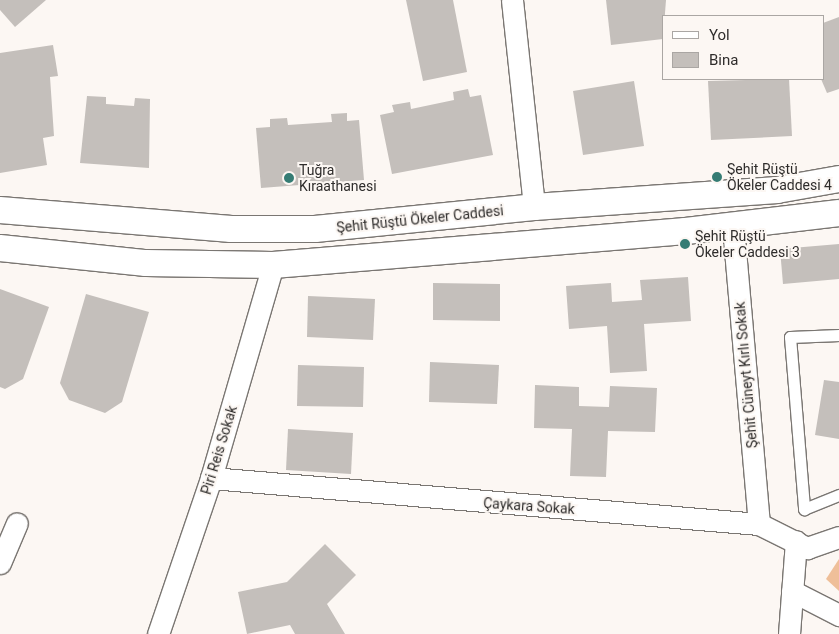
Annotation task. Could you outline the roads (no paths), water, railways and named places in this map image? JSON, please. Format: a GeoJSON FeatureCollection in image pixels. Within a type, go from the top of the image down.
{"type":"FeatureCollection","features":[{"type":"Feature","properties":{"kind":"street"},"geometry":{"type":"LineString","coordinates":[[512,0],[534,207],[536,244]]}},
{"type":"Feature","properties":{"kind":"street","name":"Şehit Rüştü Ökeler Caddesi"},"geometry":{"type":"LineString","coordinates":[[0,210],[276,230],[534,207],[777,190],[839,179]]}},
{"type":"Feature","properties":{"kind":"street"},"geometry":{"type":"LineString","coordinates":[[0,248],[146,264],[273,264],[733,227],[839,213]]}},
{"type":"Feature","properties":{"kind":"street","name":"Şehit Cüneyt Kırlı Sokak"},"geometry":{"type":"LineString","coordinates":[[733,227],[759,524]]}},
{"type":"Feature","properties":{"kind":"street"},"geometry":{"type":"LineString","coordinates":[[273,264],[276,230]]}},
{"type":"Feature","properties":{"kind":"street","name":"Piri Reis Sokak"},"geometry":{"type":"LineString","coordinates":[[158,634],[211,478],[273,264]]}},
{"type":"Feature","properties":{"kind":"street","name":"Çaykara Sokak"},"geometry":{"type":"LineString","coordinates":[[211,478],[759,524],[807,548],[839,537]]}},
{"type":"Feature","properties":{"kind":"street"},"geometry":{"type":"LineString","coordinates":[[0,563],[17,523]]}},
{"type":"Feature","properties":{"kind":"street"},"geometry":{"type":"LineString","coordinates":[[789,634],[796,541]]}},
{"type":"Feature","properties":{"kind":"street"},"geometry":{"type":"LineString","coordinates":[[792,591],[839,615]]}},
{"type":"Feature","properties":{"kind":"lane"},"geometry":{"type":"LineString","coordinates":[[839,335],[790,336],[804,509],[839,495]]}},
{"type":"Feature","properties":{"kind":"place","name":"Şehit Rüştü Ökeler Caddesi 4"},"geometry":{"type":"Point","coordinates":[717,177]}},
{"type":"Feature","properties":{"kind":"place","name":"Tuğra Kıraathanesi"},"geometry":{"type":"Point","coordinates":[289,178]}},
{"type":"Feature","properties":{"kind":"place","name":"Şehit Rüştü Ökeler Caddesi 3"},"geometry":{"type":"Point","coordinates":[685,244]}}]}
